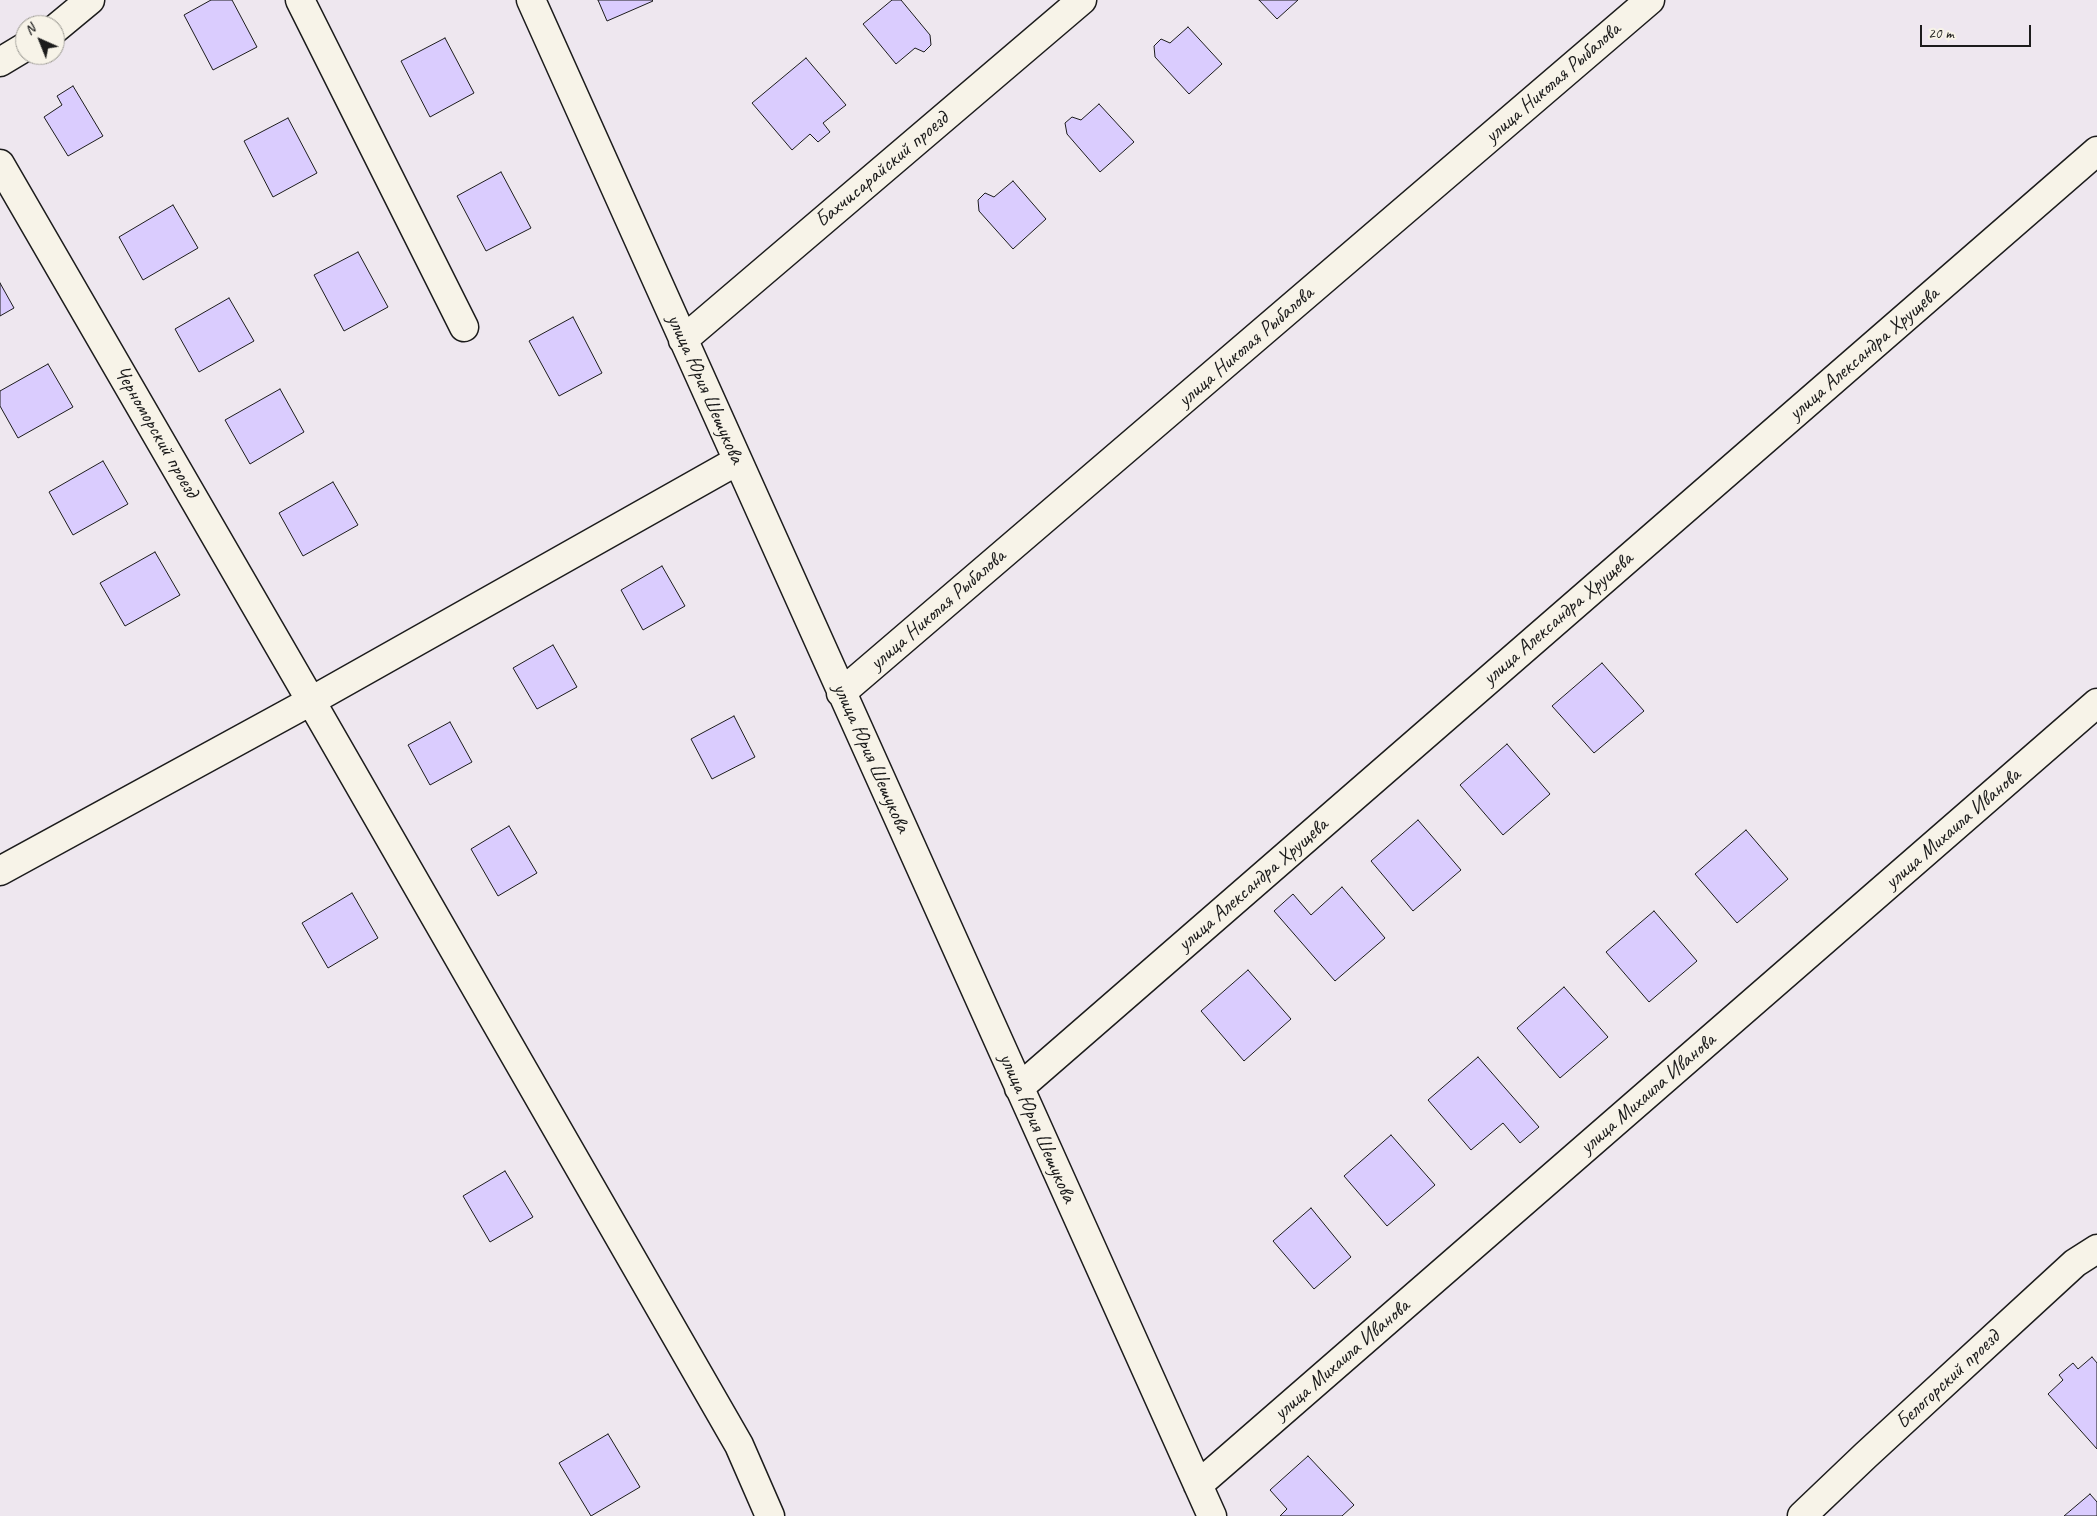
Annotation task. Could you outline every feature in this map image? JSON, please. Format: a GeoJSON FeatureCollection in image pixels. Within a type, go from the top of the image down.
{"type":"FeatureCollection","features":[{"type":"Feature","properties":{"kind":"street"},"geometry":{"type":"LineString","coordinates":[[65,20],[90,0]]}},
{"type":"Feature","properties":{"kind":"street"},"geometry":{"type":"LineString","coordinates":[[300,0],[464,327]]}},
{"type":"Feature","properties":{"kind":"street","name":"улица Юрия Шешукова"},"geometry":{"type":"LineString","coordinates":[[531,0],[1212,1516]]}},
{"type":"Feature","properties":{"kind":"street","name":"Бахчисарайский проезд"},"geometry":{"type":"LineString","coordinates":[[683,340],[1082,0]]}},
{"type":"Feature","properties":{"kind":"street","name":"улица Николая Рыбалова"},"geometry":{"type":"LineString","coordinates":[[842,693],[1650,0]]}},
{"type":"Feature","properties":{"kind":"street"},"geometry":{"type":"LineString","coordinates":[[0,62],[15,53]]}},
{"type":"Feature","properties":{"kind":"street","name":"улица Александра Хрущева"},"geometry":{"type":"LineString","coordinates":[[1020,1088],[2097,150]]}},
{"type":"Feature","properties":{"kind":"street","name":"Черноморский проезд"},"geometry":{"type":"LineString","coordinates":[[0,164],[312,701],[739,1445],[770,1516]]}},
{"type":"Feature","properties":{"kind":"street"},"geometry":{"type":"LineString","coordinates":[[0,871],[312,701],[737,462]]}},
{"type":"Feature","properties":{"kind":"street","name":"улица Михаила Иванова"},"geometry":{"type":"LineString","coordinates":[[1198,1485],[2097,704]]}},
{"type":"Feature","properties":{"kind":"street","name":"Белогорский проезд"},"geometry":{"type":"LineString","coordinates":[[1802,1516],[2075,1263],[2097,1248]]}},
{"type":"Feature","properties":{"kind":"building"},"geometry":{"type":"Polygon","coordinates":[[[211,0],[232,0],[257,47],[213,70],[184,15],[211,0]]]}},
{"type":"Feature","properties":{"kind":"building"},"geometry":{"type":"Polygon","coordinates":[[[598,0],[652,0],[653,1],[607,21],[598,0]]]}},
{"type":"Feature","properties":{"kind":"building"},"geometry":{"type":"Polygon","coordinates":[[[892,0],[901,0],[930,35],[931,45],[924,52],[915,48],[896,64],[863,24],[892,0]]]}},
{"type":"Feature","properties":{"kind":"building"},"geometry":{"type":"Polygon","coordinates":[[[1259,0],[1298,0],[1277,19],[1259,0]]]}},
{"type":"Feature","properties":{"kind":"building"},"geometry":{"type":"Polygon","coordinates":[[[1188,27],[1222,64],[1189,94],[1155,57],[1154,46],[1161,39],[1170,43],[1188,27]]]}},
{"type":"Feature","properties":{"kind":"building"},"geometry":{"type":"Polygon","coordinates":[[[445,38],[474,93],[430,117],[401,61],[445,38]]]}},
{"type":"Feature","properties":{"kind":"building"},"geometry":{"type":"Polygon","coordinates":[[[806,58],[846,105],[823,123],[830,132],[818,142],[810,134],[792,150],[752,103],[806,58]]]}},
{"type":"Feature","properties":{"kind":"building"},"geometry":{"type":"Polygon","coordinates":[[[73,86],[103,136],[68,156],[44,117],[62,105],[57,96],[73,86]]]}},
{"type":"Feature","properties":{"kind":"building"},"geometry":{"type":"Polygon","coordinates":[[[1099,104],[1134,142],[1100,172],[1067,134],[1065,123],[1072,117],[1081,120],[1099,104]]]}},
{"type":"Feature","properties":{"kind":"building"},"geometry":{"type":"Polygon","coordinates":[[[288,118],[317,173],[273,197],[244,141],[288,118]]]}},
{"type":"Feature","properties":{"kind":"building"},"geometry":{"type":"Polygon","coordinates":[[[501,172],[531,228],[486,251],[457,196],[501,172]]]}},
{"type":"Feature","properties":{"kind":"building"},"geometry":{"type":"Polygon","coordinates":[[[1013,181],[1046,219],[1013,249],[979,211],[978,200],[985,193],[994,197],[1013,181]]]}},
{"type":"Feature","properties":{"kind":"building"},"geometry":{"type":"Polygon","coordinates":[[[173,205],[198,248],[143,280],[119,237],[173,205]]]}},
{"type":"Feature","properties":{"kind":"building"},"geometry":{"type":"Polygon","coordinates":[[[358,252],[388,307],[344,331],[314,275],[358,252]]]}},
{"type":"Feature","properties":{"kind":"building"},"geometry":{"type":"Polygon","coordinates":[[[0,283],[14,308],[0,316],[0,283]]]}},
{"type":"Feature","properties":{"kind":"building"},"geometry":{"type":"Polygon","coordinates":[[[229,298],[254,341],[199,372],[175,329],[229,298]]]}},
{"type":"Feature","properties":{"kind":"building"},"geometry":{"type":"Polygon","coordinates":[[[573,317],[602,373],[559,396],[529,341],[573,317]]]}},
{"type":"Feature","properties":{"kind":"building"},"geometry":{"type":"Polygon","coordinates":[[[48,364],[73,407],[18,438],[0,406],[0,391],[48,364]]]}},
{"type":"Feature","properties":{"kind":"building"},"geometry":{"type":"Polygon","coordinates":[[[280,389],[304,432],[250,464],[225,420],[280,389]]]}},
{"type":"Feature","properties":{"kind":"building"},"geometry":{"type":"Polygon","coordinates":[[[103,461],[128,504],[73,535],[49,492],[103,461]]]}},
{"type":"Feature","properties":{"kind":"building"},"geometry":{"type":"Polygon","coordinates":[[[333,482],[358,525],[303,556],[279,513],[333,482]]]}},
{"type":"Feature","properties":{"kind":"building"},"geometry":{"type":"Polygon","coordinates":[[[155,552],[180,595],[125,626],[100,583],[155,552]]]}},
{"type":"Feature","properties":{"kind":"building"},"geometry":{"type":"Polygon","coordinates":[[[662,566],[685,606],[643,630],[621,590],[662,566]]]}},
{"type":"Feature","properties":{"kind":"building"},"geometry":{"type":"Polygon","coordinates":[[[553,645],[577,687],[537,709],[513,668],[553,645]]]}},
{"type":"Feature","properties":{"kind":"building"},"geometry":{"type":"Polygon","coordinates":[[[1602,663],[1644,711],[1594,753],[1552,706],[1602,663]]]}},
{"type":"Feature","properties":{"kind":"building"},"geometry":{"type":"Polygon","coordinates":[[[734,716],[755,757],[712,779],[691,739],[734,716]]]}},
{"type":"Feature","properties":{"kind":"building"},"geometry":{"type":"Polygon","coordinates":[[[450,722],[472,762],[430,785],[408,745],[450,722]]]}},
{"type":"Feature","properties":{"kind":"building"},"geometry":{"type":"Polygon","coordinates":[[[1507,744],[1550,794],[1503,835],[1460,785],[1507,744]]]}},
{"type":"Feature","properties":{"kind":"building"},"geometry":{"type":"Polygon","coordinates":[[[1418,820],[1461,870],[1413,911],[1371,861],[1418,820]]]}},
{"type":"Feature","properties":{"kind":"building"},"geometry":{"type":"Polygon","coordinates":[[[509,826],[537,873],[498,896],[471,849],[509,826]]]}},
{"type":"Feature","properties":{"kind":"building"},"geometry":{"type":"Polygon","coordinates":[[[1746,830],[1788,879],[1737,923],[1695,874],[1746,830]]]}},
{"type":"Feature","properties":{"kind":"building"},"geometry":{"type":"Polygon","coordinates":[[[1342,887],[1385,938],[1335,981],[1274,911],[1293,894],[1311,915],[1342,887]]]}},
{"type":"Feature","properties":{"kind":"building"},"geometry":{"type":"Polygon","coordinates":[[[352,893],[378,938],[328,968],[302,923],[352,893]]]}},
{"type":"Feature","properties":{"kind":"building"},"geometry":{"type":"Polygon","coordinates":[[[1654,911],[1697,961],[1649,1002],[1606,952],[1654,911]]]}},
{"type":"Feature","properties":{"kind":"building"},"geometry":{"type":"Polygon","coordinates":[[[1248,970],[1291,1019],[1244,1061],[1201,1011],[1248,970]]]}},
{"type":"Feature","properties":{"kind":"building"},"geometry":{"type":"Polygon","coordinates":[[[1564,987],[1608,1037],[1560,1078],[1517,1028],[1564,987]]]}},
{"type":"Feature","properties":{"kind":"building"},"geometry":{"type":"Polygon","coordinates":[[[1478,1057],[1539,1127],[1520,1143],[1503,1123],[1471,1150],[1428,1100],[1478,1057]]]}},
{"type":"Feature","properties":{"kind":"building"},"geometry":{"type":"Polygon","coordinates":[[[1391,1135],[1435,1185],[1387,1226],[1344,1176],[1391,1135]]]}},
{"type":"Feature","properties":{"kind":"building"},"geometry":{"type":"Polygon","coordinates":[[[505,1171],[533,1217],[490,1242],[463,1196],[505,1171]]]}},
{"type":"Feature","properties":{"kind":"building"},"geometry":{"type":"Polygon","coordinates":[[[1311,1208],[1351,1257],[1314,1289],[1273,1241],[1311,1208]]]}},
{"type":"Feature","properties":{"kind":"building"},"geometry":{"type":"Polygon","coordinates":[[[2092,1357],[2097,1363],[2097,1449],[2048,1394],[2063,1380],[2059,1375],[2073,1363],[2078,1369],[2092,1357]]]}},
{"type":"Feature","properties":{"kind":"building"},"geometry":{"type":"Polygon","coordinates":[[[608,1434],[640,1487],[591,1516],[559,1463],[608,1434]]]}},
{"type":"Feature","properties":{"kind":"building"},"geometry":{"type":"Polygon","coordinates":[[[1308,1456],[1354,1505],[1342,1516],[1280,1516],[1287,1509],[1270,1490],[1308,1456]]]}},
{"type":"Feature","properties":{"kind":"building"},"geometry":{"type":"Polygon","coordinates":[[[2090,1494],[2097,1502],[2097,1516],[2064,1516],[2090,1494]]]}}]}
